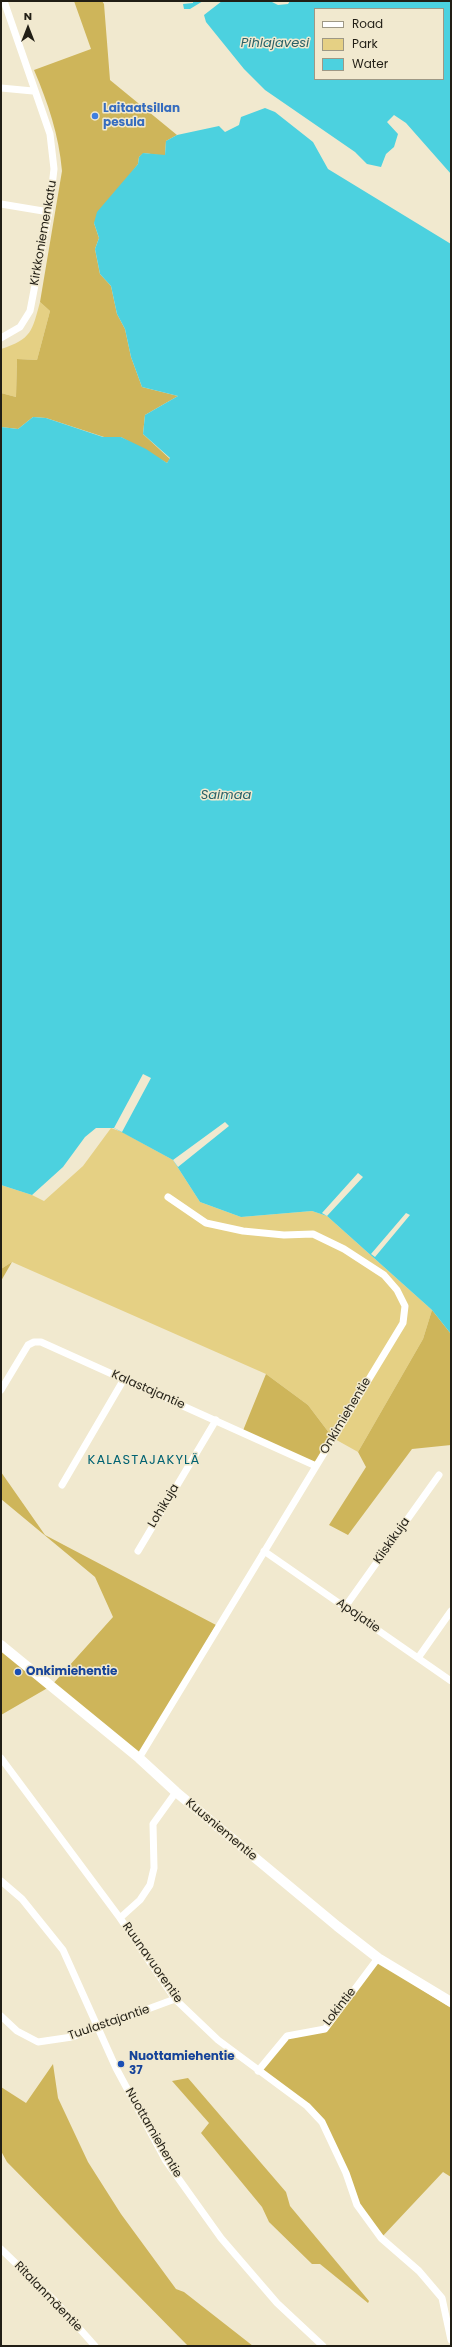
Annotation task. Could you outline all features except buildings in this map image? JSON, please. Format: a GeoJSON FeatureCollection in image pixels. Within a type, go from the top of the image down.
{"type":"FeatureCollection","features":[{"type":"Feature","properties":{"kind":"street","name":"Kirkkoniemenkatu"},"geometry":{"type":"LineString","coordinates":[[1,338],[20,327],[30,312],[49,212],[54,169],[54,153],[50,134],[33,91],[29,72],[4,1]]}},
{"type":"Feature","properties":{"kind":"street"},"geometry":{"type":"LineString","coordinates":[[1,88],[33,91]]}},
{"type":"Feature","properties":{"kind":"street"},"geometry":{"type":"LineString","coordinates":[[1,204],[49,212]]}},
{"type":"Feature","properties":{"kind":"street","name":"Onkimiehentie"},"geometry":{"type":"LineString","coordinates":[[139,1758],[403,1323],[405,1306],[397,1290],[384,1275],[344,1249],[313,1234],[284,1235],[243,1230],[206,1223],[168,1197]]}},
{"type":"Feature","properties":{"kind":"street","name":"Kalastajantie"},"geometry":{"type":"LineString","coordinates":[[1,1390],[28,1345],[34,1342],[41,1342],[316,1466]]}},
{"type":"Feature","properties":{"kind":"street"},"geometry":{"type":"LineString","coordinates":[[62,1484],[124,1379]]}},
{"type":"Feature","properties":{"kind":"street","name":"Lohikuja"},"geometry":{"type":"LineString","coordinates":[[138,1551],[216,1420]]}},
{"type":"Feature","properties":{"kind":"street","name":"Kiiskikuja"},"geometry":{"type":"LineString","coordinates":[[345,1607],[439,1474]]}},
{"type":"Feature","properties":{"kind":"street","name":"Apajatie"},"geometry":{"type":"LineString","coordinates":[[264,1552],[451,1681]]}},
{"type":"Feature","properties":{"kind":"street"},"geometry":{"type":"LineString","coordinates":[[418,1658],[451,1611]]}},
{"type":"Feature","properties":{"kind":"street","name":"Kuusniementie"},"geometry":{"type":"LineString","coordinates":[[1,1645],[139,1758],[176,1792],[378,1958],[451,2002]]}},
{"type":"Feature","properties":{"kind":"street","name":"Ruunavuorentie"},"geometry":{"type":"LineString","coordinates":[[1,1758],[120,1918],[175,1999],[218,2040],[307,2106],[322,2122],[346,2173],[357,2205],[381,2238],[419,2271],[442,2298],[451,2340]]}},
{"type":"Feature","properties":{"kind":"street"},"geometry":{"type":"LineString","coordinates":[[120,1918],[140,1900],[150,1885],[154,1868],[153,1824],[176,1792]]}},
{"type":"Feature","properties":{"kind":"street","name":"Nuottamiehentie"},"geometry":{"type":"LineString","coordinates":[[1,1881],[22,1899],[64,1950],[116,2068],[166,2161],[221,2238],[277,2303],[323,2346]]}},
{"type":"Feature","properties":{"kind":"street","name":"Lokintie"},"geometry":{"type":"LineString","coordinates":[[258,2071],[287,2036],[325,2028],[378,1958]]}},
{"type":"Feature","properties":{"kind":"street","name":"Tuulastajantie"},"geometry":{"type":"LineString","coordinates":[[1,2016],[17,2031],[38,2042],[72,2037],[175,1999]]}},
{"type":"Feature","properties":{"kind":"street","name":"Ritalanmäentie"},"geometry":{"type":"LineString","coordinates":[[1,2249],[55,2301],[95,2346]]}},
{"type":"Feature","properties":{"kind":"green space"},"geometry":{"type":"Polygon","coordinates":[[[40,302],[50,311],[37,360],[17,359],[16,397],[1,393],[1,349],[19,342],[29,333],[35,320],[40,302]]]}},
{"type":"Feature","properties":{"kind":"green space"},"geometry":{"type":"Polygon","coordinates":[[[111,1128],[122,1132],[173,1160],[200,1202],[241,1217],[312,1211],[327,1216],[432,1310],[423,1339],[358,1452],[333,1438],[308,1405],[266,1374],[12,1262],[1,1269],[1,1185],[32,1195],[44,1201],[83,1166],[111,1128]]]}},
{"type":"Feature","properties":{"kind":"shaded area"},"geometry":{"type":"Polygon","coordinates":[[[74,1],[102,1],[104,4],[110,80],[177,135],[166,141],[165,156],[144,153],[139,157],[138,164],[94,223],[99,238],[95,249],[100,274],[111,286],[117,314],[125,329],[131,357],[142,387],[178,396],[145,415],[143,434],[170,459],[167,463],[121,437],[104,437],[46,418],[33,417],[18,429],[1,427],[1,393],[16,397],[17,359],[37,360],[50,311],[40,302],[62,171],[56,132],[34,70],[91,49],[74,1]]]}},
{"type":"Feature","properties":{"kind":"shaded area"},"geometry":{"type":"Polygon","coordinates":[[[12,1262],[1,1281],[1,1269],[12,1262]]]}},
{"type":"Feature","properties":{"kind":"shaded area"},"geometry":{"type":"Polygon","coordinates":[[[432,1310],[451,1334],[451,1445],[412,1449],[348,1535],[329,1525],[366,1467],[358,1452],[423,1339],[432,1310]]]}},
{"type":"Feature","properties":{"kind":"shaded area"},"geometry":{"type":"Polygon","coordinates":[[[266,1374],[308,1405],[333,1438],[316,1466],[242,1433],[266,1374]]]}},
{"type":"Feature","properties":{"kind":"shaded area"},"geometry":{"type":"Polygon","coordinates":[[[1,1472],[45,1535],[216,1625],[139,1758],[51,1686],[113,1617],[95,1577],[1,1499],[1,1472]]]}},
{"type":"Feature","properties":{"kind":"shaded area"},"geometry":{"type":"Polygon","coordinates":[[[1,1645],[51,1686],[1,1715],[1,1645]]]}},
{"type":"Feature","properties":{"kind":"shaded area"},"geometry":{"type":"Polygon","coordinates":[[[378,1962],[451,2008],[451,2177],[443,2172],[381,2238],[357,2205],[322,2122],[307,2106],[258,2071],[287,2036],[325,2028],[378,1962]]]}},
{"type":"Feature","properties":{"kind":"shaded area"},"geometry":{"type":"Polygon","coordinates":[[[53,2064],[58,2098],[88,2162],[121,2214],[176,2289],[184,2292],[253,2346],[188,2346],[7,2162],[1,2151],[1,2087],[26,2103],[53,2064]]]}},
{"type":"Feature","properties":{"kind":"shaded area"},"geometry":{"type":"Polygon","coordinates":[[[188,2078],[286,2192],[290,2206],[369,2301],[368,2303],[320,2264],[312,2264],[269,2222],[262,2207],[201,2133],[209,2123],[172,2081],[188,2078]]]}},
{"type":"Feature","properties":{"kind":"water"},"geometry":{"type":"Polygon","coordinates":[[[193,1],[203,1],[190,9],[184,9],[183,4],[193,3],[193,1]]]}},
{"type":"Feature","properties":{"kind":"water","name":"Pihlajavesi"},"geometry":{"type":"Polygon","coordinates":[[[222,1],[270,1],[278,5],[288,4],[290,1],[451,1],[451,174],[406,123],[394,115],[387,122],[398,134],[394,147],[386,154],[381,167],[367,164],[355,152],[265,90],[244,69],[206,22],[204,15],[222,1]]]}},
{"type":"Feature","properties":{"kind":"water","name":"Saimaa"},"geometry":{"type":"Polygon","coordinates":[[[265,108],[275,112],[313,142],[328,169],[451,244],[451,1334],[432,1310],[327,1216],[312,1211],[241,1217],[200,1202],[173,1160],[114,1128],[96,1128],[85,1137],[63,1167],[32,1195],[1,1185],[1,427],[18,429],[33,417],[46,418],[103,437],[121,437],[146,449],[167,463],[170,458],[143,434],[145,415],[178,396],[142,387],[131,357],[125,329],[117,314],[111,286],[100,274],[95,249],[99,238],[94,223],[97,212],[138,164],[139,157],[143,153],[165,155],[166,141],[177,135],[219,126],[225,132],[239,125],[241,117],[265,108]]]}},
{"type":"Feature","properties":{"kind":"pier"},"geometry":{"type":"Polygon","coordinates":[[[143,1074],[151,1078],[122,1132],[114,1128],[143,1074]]]}},
{"type":"Feature","properties":{"kind":"pier"},"geometry":{"type":"Polygon","coordinates":[[[225,1122],[229,1126],[178,1167],[173,1160],[225,1122]]]}},
{"type":"Feature","properties":{"kind":"pier"},"geometry":{"type":"Polygon","coordinates":[[[358,1173],[363,1177],[327,1216],[322,1213],[358,1173]]]}},
{"type":"Feature","properties":{"kind":"pier"},"geometry":{"type":"Polygon","coordinates":[[[406,1213],[410,1215],[375,1257],[371,1254],[406,1213]]]}},
{"type":"Feature","properties":{"kind":"place","name":"Laitaatsillan pesula"},"geometry":{"type":"Point","coordinates":[95,116]}},
{"type":"Feature","properties":{"kind":"place","name":"Onkimiehentie"},"geometry":{"type":"Point","coordinates":[18,1672]}},
{"type":"Feature","properties":{"kind":"place","name":"Nuottamiehentie 37"},"geometry":{"type":"Point","coordinates":[121,2064]}},
{"type":"Feature","properties":{"kind":"district","name":"KALASTAJAKYLÄ"},"geometry":{"type":"Point","coordinates":[144,1461]}}]}
